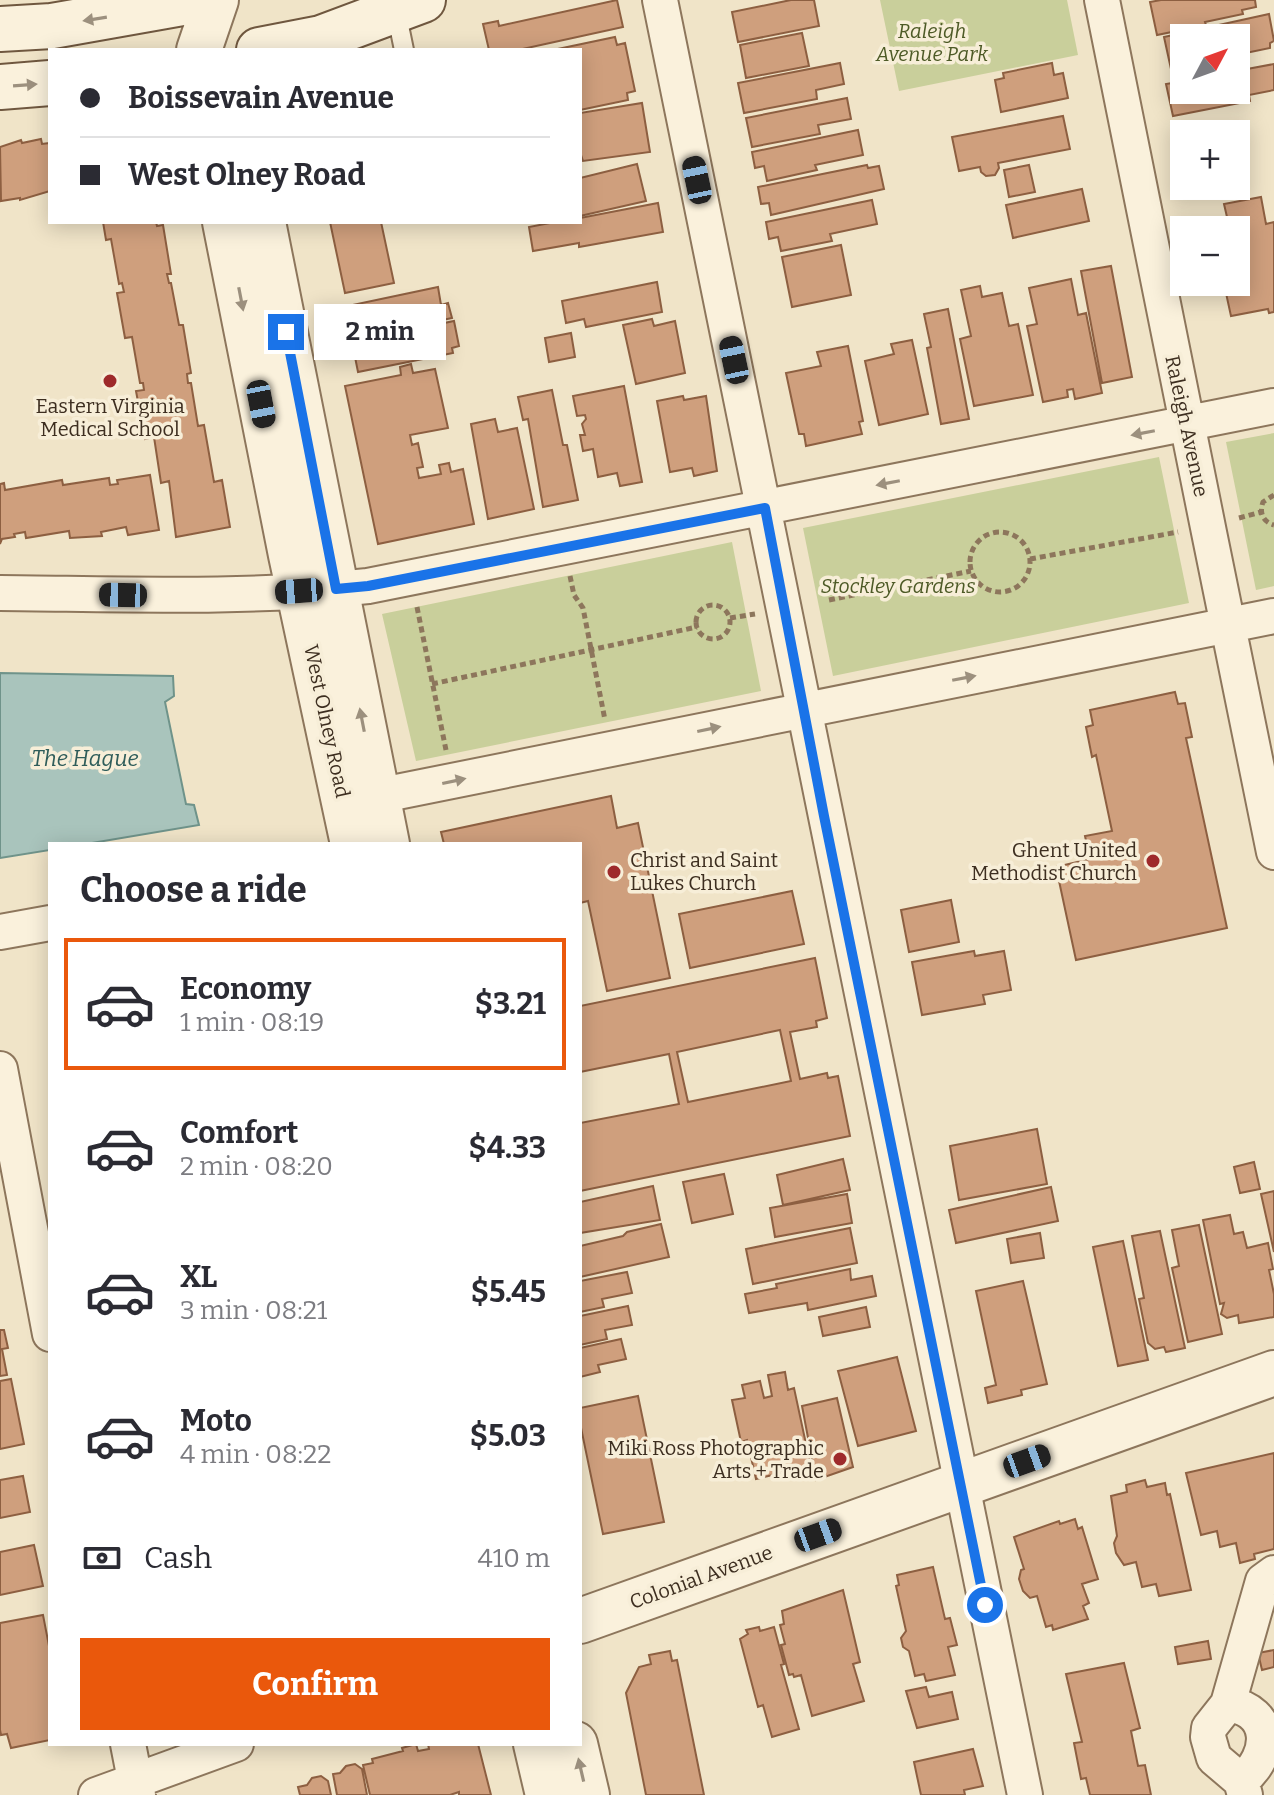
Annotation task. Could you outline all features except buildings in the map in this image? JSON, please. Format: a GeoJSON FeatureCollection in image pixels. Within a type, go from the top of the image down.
{"type":"FeatureCollection","features":[{"type":"Feature","properties":{"kind":"street"},"geometry":{"type":"LineString","coordinates":[[0,29],[52,26],[199,0]]}},
{"type":"Feature","properties":{"kind":"street"},"geometry":{"type":"LineString","coordinates":[[200,48],[217,0]]}},
{"type":"Feature","properties":{"kind":"street"},"geometry":{"type":"LineString","coordinates":[[217,0],[229,48]]}},
{"type":"Feature","properties":{"kind":"street"},"geometry":{"type":"LineString","coordinates":[[660,0],[1025,1795]]}},
{"type":"Feature","properties":{"kind":"street","name":"Raleigh Avenue"},"geometry":{"type":"LineString","coordinates":[[1102,0],[1185,424],[1209,527],[1274,852]]}},
{"type":"Feature","properties":{"kind":"street"},"geometry":{"type":"LineString","coordinates":[[269,48],[408,20]]}},
{"type":"Feature","properties":{"kind":"street"},"geometry":{"type":"LineString","coordinates":[[0,87],[48,83]]}},
{"type":"Feature","properties":{"kind":"street","name":"West Olney Road"},"geometry":{"type":"LineString","coordinates":[[226,224],[317,590]]}},
{"type":"Feature","properties":{"kind":"street","name":"West Olney Road"},"geometry":{"type":"LineString","coordinates":[[263,224],[317,590],[358,814],[385,842]]}},
{"type":"Feature","properties":{"kind":"street"},"geometry":{"type":"LineString","coordinates":[[0,593],[185,595],[317,590],[411,577],[1274,406]]}},
{"type":"Feature","properties":{"kind":"street"},"geometry":{"type":"LineString","coordinates":[[358,814],[610,749],[1274,616]]}},
{"type":"Feature","properties":{"kind":"street"},"geometry":{"type":"LineString","coordinates":[[0,932],[48,923]]}},
{"type":"Feature","properties":{"kind":"street"},"geometry":{"type":"LineString","coordinates":[[0,1069],[48,1323]]}},
{"type":"Feature","properties":{"kind":"street","name":"Colonial Avenue"},"geometry":{"type":"LineString","coordinates":[[582,1620],[1274,1373]]}},
{"type":"Feature","properties":{"kind":"street"},"geometry":{"type":"LineString","coordinates":[[1228,1704],[1250,1711],[1261,1724],[1266,1740],[1262,1758],[1243,1788],[1214,1758],[1208,1737],[1209,1728],[1228,1704],[1263,1581],[1274,1573]]}},
{"type":"Feature","properties":{"kind":"street"},"geometry":{"type":"LineString","coordinates":[[128,1746],[136,1788]]}},
{"type":"Feature","properties":{"kind":"street"},"geometry":{"type":"LineString","coordinates":[[96,1795],[136,1788],[231,1746]]}},
{"type":"Feature","properties":{"kind":"street"},"geometry":{"type":"LineString","coordinates":[[536,1746],[548,1795]]}},
{"type":"Feature","properties":{"kind":"street"},"geometry":{"type":"LineString","coordinates":[[575,1746],[587,1795]]}},
{"type":"Feature","properties":{"kind":"path"},"geometry":{"type":"LineString","coordinates":[[1274,495],[1263,502],[1261,512],[1266,521],[1274,525]]}},
{"type":"Feature","properties":{"kind":"path"},"geometry":{"type":"LineString","coordinates":[[1030,559],[1209,527],[1261,512]]}},
{"type":"Feature","properties":{"kind":"path"},"geometry":{"type":"LineString","coordinates":[[994,532],[1014,535],[1027,549],[1030,559],[1027,576],[1021,584],[1004,592],[984,588],[971,571],[971,552],[976,543],[994,532]]}},
{"type":"Feature","properties":{"kind":"path"},"geometry":{"type":"LineString","coordinates":[[565,547],[574,595],[583,608],[610,749]]}},
{"type":"Feature","properties":{"kind":"path"},"geometry":{"type":"LineString","coordinates":[[829,600],[971,571]]}},
{"type":"Feature","properties":{"kind":"path"},"geometry":{"type":"LineString","coordinates":[[411,577],[446,753]]}},
{"type":"Feature","properties":{"kind":"path"},"geometry":{"type":"LineString","coordinates":[[709,606],[719,607],[729,618],[728,630],[720,638],[709,638],[697,627],[697,616],[709,606]]}},
{"type":"Feature","properties":{"kind":"path"},"geometry":{"type":"LineString","coordinates":[[729,618],[764,612]]}},
{"type":"Feature","properties":{"kind":"path"},"geometry":{"type":"LineString","coordinates":[[432,684],[697,627]]}},
{"type":"Feature","properties":{"kind":"green space","name":"Raleigh Avenue Park"},"geometry":{"type":"Polygon","coordinates":[[[880,0],[1067,0],[1078,55],[899,91],[880,0]]]}},
{"type":"Feature","properties":{"kind":"green space"},"geometry":{"type":"Polygon","coordinates":[[[1274,433],[1274,586],[1256,590],[1226,442],[1274,433]]]}},
{"type":"Feature","properties":{"kind":"green space","name":"Stockley Gardens"},"geometry":{"type":"Polygon","coordinates":[[[1159,457],[1189,603],[833,676],[803,528],[1159,457]]]}},
{"type":"Feature","properties":{"kind":"green space"},"geometry":{"type":"Polygon","coordinates":[[[732,542],[761,691],[416,761],[382,614],[732,542]]]}},
{"type":"Feature","properties":{"kind":"water","name":"The Hague"},"geometry":{"type":"Polygon","coordinates":[[[0,673],[173,676],[174,696],[165,702],[186,804],[194,805],[199,825],[98,842],[48,842],[48,850],[0,858],[0,673]]]}},
{"type":"Feature","properties":{"kind":"place","name":"Eastern Virginia Medical School"},"geometry":{"type":"Point","coordinates":[110,381]}},
{"type":"Feature","properties":{"kind":"place","name":"Ghent United Methodist Church"},"geometry":{"type":"Point","coordinates":[1153,861]}},
{"type":"Feature","properties":{"kind":"place","name":"Christ and Saint Lukes Church"},"geometry":{"type":"Point","coordinates":[614,872]}},
{"type":"Feature","properties":{"kind":"place","name":"Miki Ross Photographic Arts + Trade"},"geometry":{"type":"Point","coordinates":[840,1459]}},
{"type":"Feature","properties":{"kind":"route"},"geometry":{"type":"LineString","coordinates":[[286,332],[336,589],[368,586],[765,508],[824,816],[985,1605]]}}]}
